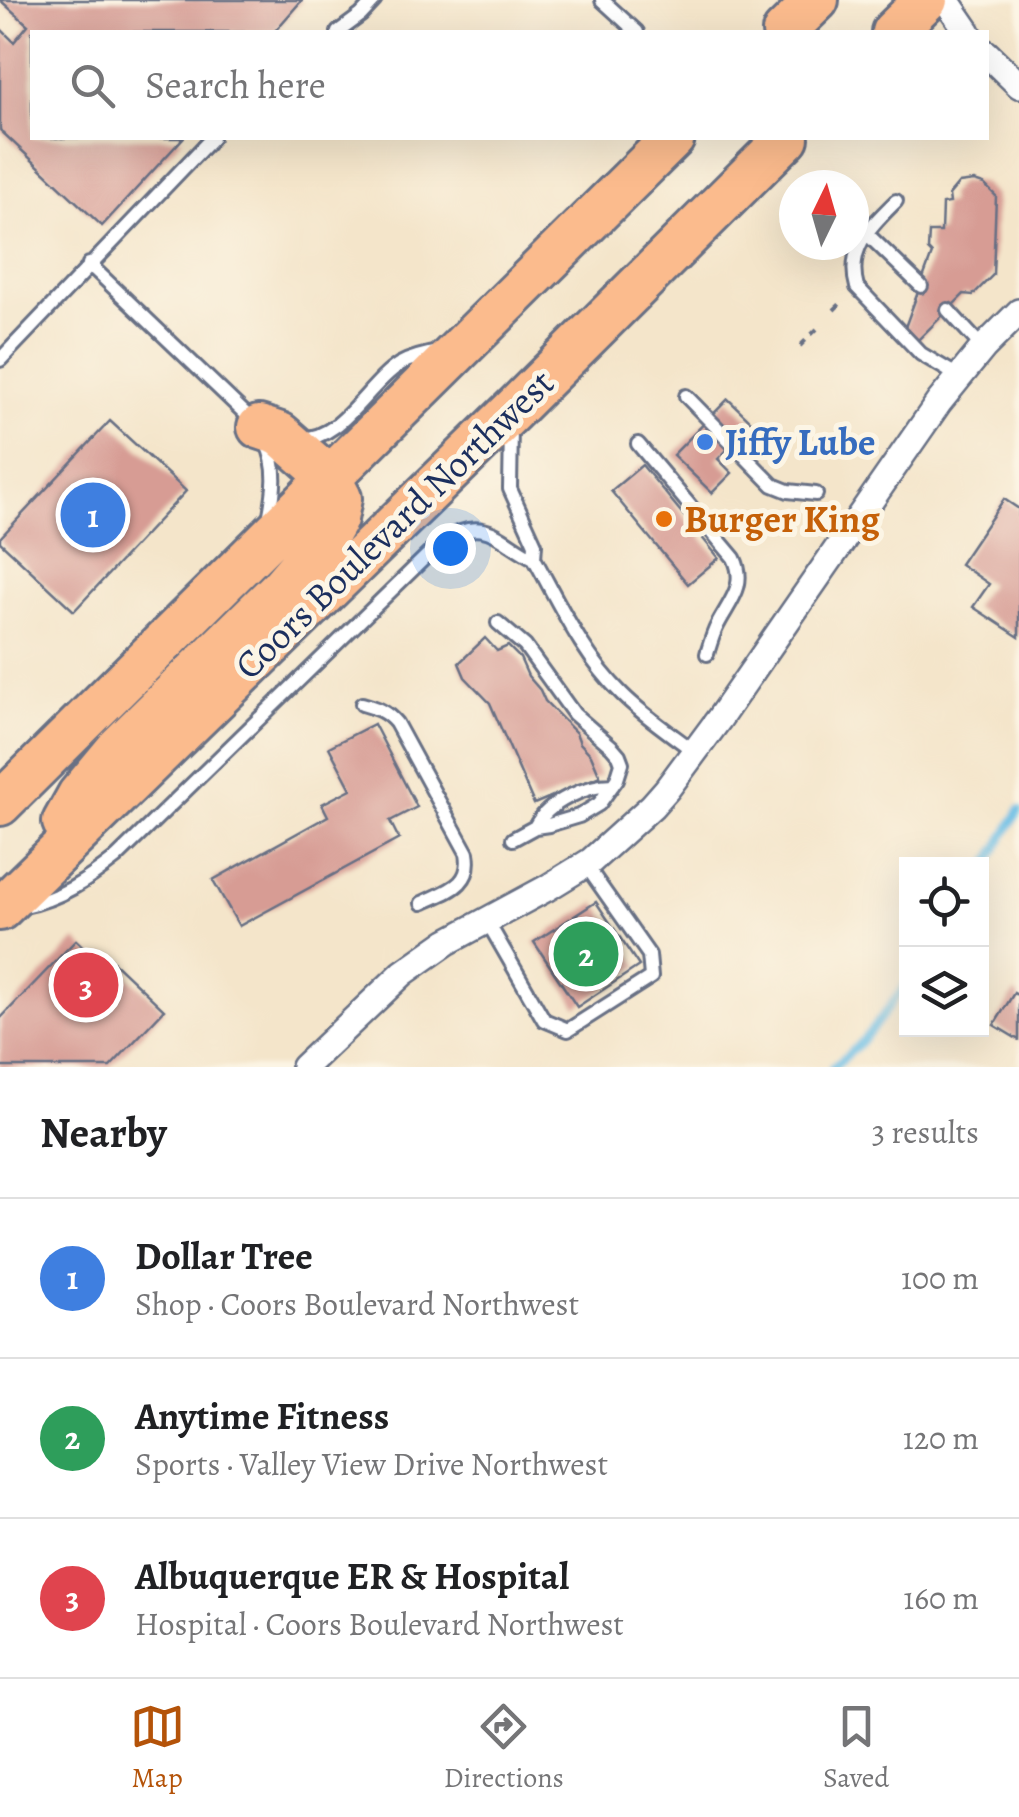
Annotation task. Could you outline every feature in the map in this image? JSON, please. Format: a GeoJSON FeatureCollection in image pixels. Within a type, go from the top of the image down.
{"type":"FeatureCollection","features":[{"type":"Feature","properties":{"kind":"main road"},"geometry":{"type":"LineString","coordinates":[[752,30],[780,0]]}},
{"type":"Feature","properties":{"kind":"main road"},"geometry":{"type":"LineString","coordinates":[[786,30],[816,0]]}},
{"type":"Feature","properties":{"kind":"main road"},"geometry":{"type":"LineString","coordinates":[[895,30],[926,0]]}},
{"type":"Feature","properties":{"kind":"main road","name":"Coors Boulevard Northwest"},"geometry":{"type":"LineString","coordinates":[[0,910],[785,140]]}},
{"type":"Feature","properties":{"kind":"main road","name":"Coors Boulevard Northwest"},"geometry":{"type":"LineString","coordinates":[[0,804],[662,142]]}},
{"type":"Feature","properties":{"kind":"main road"},"geometry":{"type":"LineString","coordinates":[[46,863],[60,829],[100,768],[280,589],[328,533],[340,498],[329,477],[270,430]]}},
{"type":"Feature","properties":{"kind":"street"},"geometry":{"type":"LineString","coordinates":[[946,0],[967,30]]}},
{"type":"Feature","properties":{"kind":"street"},"geometry":{"type":"LineString","coordinates":[[989,56],[1019,85]]}},
{"type":"Feature","properties":{"kind":"street"},"geometry":{"type":"LineString","coordinates":[[304,1067],[403,974],[447,942],[585,864],[652,806],[695,752],[958,376],[1019,312]]}},
{"type":"Feature","properties":{"kind":"lane"},"geometry":{"type":"LineString","coordinates":[[341,30],[375,0]]}},
{"type":"Feature","properties":{"kind":"lane"},"geometry":{"type":"LineString","coordinates":[[602,0],[635,30]]}},
{"type":"Feature","properties":{"kind":"lane"},"geometry":{"type":"LineString","coordinates":[[0,360],[210,140]]}},
{"type":"Feature","properties":{"kind":"lane"},"geometry":{"type":"LineString","coordinates":[[869,228],[896,201]]}},
{"type":"Feature","properties":{"kind":"lane"},"geometry":{"type":"LineString","coordinates":[[869,236],[921,286]]}},
{"type":"Feature","properties":{"kind":"lane"},"geometry":{"type":"LineString","coordinates":[[856,260],[854,278],[859,290],[921,354],[958,376]]}},
{"type":"Feature","properties":{"kind":"lane"},"geometry":{"type":"LineString","coordinates":[[89,264],[270,430],[307,438],[322,435],[401,364],[429,353],[456,350]]}},
{"type":"Feature","properties":{"kind":"lane"},"geometry":{"type":"LineString","coordinates":[[948,310],[983,348]]}},
{"type":"Feature","properties":{"kind":"lane"},"geometry":{"type":"LineString","coordinates":[[686,396],[773,485],[816,494]]}},
{"type":"Feature","properties":{"kind":"lane"},"geometry":{"type":"LineString","coordinates":[[512,411],[510,490],[535,544],[534,558],[576,635],[604,675],[695,752]]}},
{"type":"Feature","properties":{"kind":"lane"},"geometry":{"type":"LineString","coordinates":[[261,544],[269,522],[275,468],[270,430]]}},
{"type":"Feature","properties":{"kind":"lane"},"geometry":{"type":"LineString","coordinates":[[638,444],[739,567],[739,588],[717,626],[707,654]]}},
{"type":"Feature","properties":{"kind":"lane"},"geometry":{"type":"LineString","coordinates":[[0,910],[35,904],[64,893],[116,858],[442,541],[453,534],[482,530],[509,541],[534,558]]}},
{"type":"Feature","properties":{"kind":"lane"},"geometry":{"type":"LineString","coordinates":[[498,623],[525,646],[574,714],[619,755],[622,763],[607,796],[599,804],[579,816],[535,827],[513,839]]}},
{"type":"Feature","properties":{"kind":"lane"},"geometry":{"type":"LineString","coordinates":[[362,704],[388,714],[396,724],[467,853],[469,863],[463,881],[422,903]]}},
{"type":"Feature","properties":{"kind":"lane"},"geometry":{"type":"LineString","coordinates":[[535,827],[543,814],[588,787],[613,785]]}},
{"type":"Feature","properties":{"kind":"lane"},"geometry":{"type":"LineString","coordinates":[[487,921],[544,1020],[568,1030],[651,976],[649,955],[585,864]]}},
{"type":"Feature","properties":{"kind":"path"},"geometry":{"type":"LineString","coordinates":[[800,346],[816,329]]}},
{"type":"Feature","properties":{"kind":"building"},"geometry":{"type":"Polygon","coordinates":[[[0,0],[302,0],[276,30],[30,30],[30,140],[181,140],[102,226],[0,130],[0,28],[14,42],[28,25],[0,0]]]}},
{"type":"Feature","properties":{"kind":"building"},"geometry":{"type":"Polygon","coordinates":[[[959,183],[984,184],[996,196],[993,275],[973,295],[964,294],[916,342],[904,330],[932,254],[928,250],[929,232],[941,232],[942,204],[950,203],[949,195],[959,183]]]}},
{"type":"Feature","properties":{"kind":"building"},"geometry":{"type":"Polygon","coordinates":[[[728,399],[753,423],[718,459],[732,473],[712,493],[673,455],[728,399]]]}},
{"type":"Feature","properties":{"kind":"building"},"geometry":{"type":"Polygon","coordinates":[[[110,421],[186,491],[74,611],[0,538],[110,421]]]}},
{"type":"Feature","properties":{"kind":"building"},"geometry":{"type":"Polygon","coordinates":[[[642,465],[719,558],[688,584],[611,491],[642,465]]]}},
{"type":"Feature","properties":{"kind":"building"},"geometry":{"type":"Polygon","coordinates":[[[1004,499],[1019,509],[1019,637],[973,607],[989,584],[960,564],[1004,499]]]}},
{"type":"Feature","properties":{"kind":"building"},"geometry":{"type":"Polygon","coordinates":[[[485,638],[497,651],[508,646],[520,658],[545,701],[591,755],[600,776],[534,804],[490,703],[465,677],[459,663],[485,638]]]}},
{"type":"Feature","properties":{"kind":"building"},"geometry":{"type":"Polygon","coordinates":[[[374,724],[417,807],[390,821],[399,839],[239,926],[213,880],[328,816],[322,804],[351,789],[329,747],[374,724]]]}},
{"type":"Feature","properties":{"kind":"building"},"geometry":{"type":"Polygon","coordinates":[[[596,902],[639,966],[577,1007],[534,942],[596,902]]]}},
{"type":"Feature","properties":{"kind":"building"},"geometry":{"type":"Polygon","coordinates":[[[76,940],[98,961],[105,954],[164,1010],[110,1067],[0,1067],[0,1019],[76,940]]]}},
{"type":"Feature","properties":{"kind":"building"},"geometry":{"type":"Polygon","coordinates":[[[1014,993],[1019,996],[1019,1040],[994,1025],[1014,993]]]}},
{"type":"Feature","properties":{"kind":"waterway"},"geometry":{"type":"LineString","coordinates":[[989,863],[1019,810]]}},
{"type":"Feature","properties":{"kind":"waterway"},"geometry":{"type":"LineString","coordinates":[[832,1067],[863,1040],[899,994]]}},
{"type":"Feature","properties":{"kind":"place","name":"Jiffy Lube"},"geometry":{"type":"Point","coordinates":[705,442]}},
{"type":"Feature","properties":{"kind":"place","name":"Dollar Tree"},"geometry":{"type":"Point","coordinates":[93,515]}},
{"type":"Feature","properties":{"kind":"place","name":"Burger King"},"geometry":{"type":"Point","coordinates":[664,519]}},
{"type":"Feature","properties":{"kind":"place","name":"Anytime Fitness"},"geometry":{"type":"Point","coordinates":[586,954]}},
{"type":"Feature","properties":{"kind":"place","name":"Albuquerque ER & Hospital"},"geometry":{"type":"Point","coordinates":[86,985]}}]}
